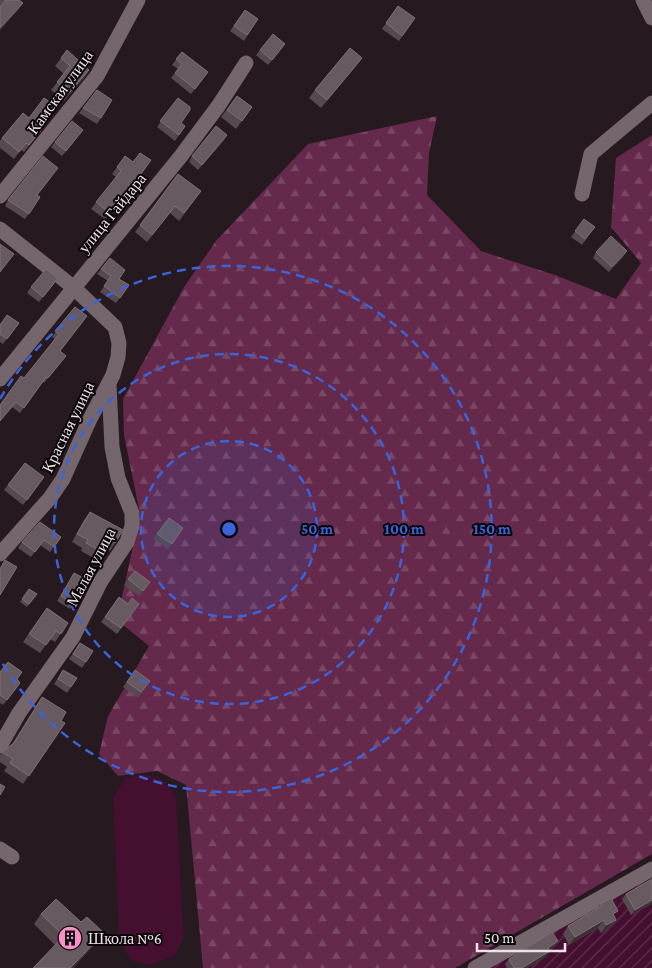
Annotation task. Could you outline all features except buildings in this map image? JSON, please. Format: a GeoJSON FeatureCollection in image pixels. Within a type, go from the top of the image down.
{"type":"FeatureCollection","features":[{"type":"Feature","properties":{"kind":"street","name":"Камская улица"},"geometry":{"type":"LineString","coordinates":[[0,196],[97,76],[138,0]]}},
{"type":"Feature","properties":{"kind":"street"},"geometry":{"type":"LineString","coordinates":[[643,0],[652,18]]}},
{"type":"Feature","properties":{"kind":"street","name":"улица Гайдара"},"geometry":{"type":"LineString","coordinates":[[0,380],[73,287],[181,156],[219,106],[246,63]]}},
{"type":"Feature","properties":{"kind":"street"},"geometry":{"type":"LineString","coordinates":[[582,194],[591,154],[652,102]]}},
{"type":"Feature","properties":{"kind":"street"},"geometry":{"type":"LineString","coordinates":[[0,229],[73,287]]}},
{"type":"Feature","properties":{"kind":"street","name":"Красная улица"},"geometry":{"type":"LineString","coordinates":[[0,554],[50,498],[63,479],[90,418],[109,384],[118,357],[119,343],[115,327],[73,287]]}},
{"type":"Feature","properties":{"kind":"street","name":"Малая улица"},"geometry":{"type":"LineString","coordinates":[[0,746],[19,714],[74,637],[101,581],[127,542],[130,534],[132,513],[118,478],[112,447],[109,384]]}},
{"type":"Feature","properties":{"kind":"street"},"geometry":{"type":"LineString","coordinates":[[475,968],[652,869]]}},
{"type":"Feature","properties":{"kind":"green space"},"geometry":{"type":"Polygon","coordinates":[[[437,116],[429,153],[427,195],[481,251],[555,275],[616,299],[641,263],[611,227],[616,158],[652,135],[652,854],[455,968],[203,968],[186,785],[157,771],[118,776],[99,754],[108,716],[149,646],[117,620],[140,514],[124,435],[123,399],[184,287],[216,241],[308,144],[437,116]]]}},
{"type":"Feature","properties":{"kind":"shaded area"},"geometry":{"type":"Polygon","coordinates":[[[141,775],[154,776],[163,780],[176,798],[184,937],[175,956],[150,965],[130,960],[119,937],[113,798],[125,779],[141,775]]]}},
{"type":"Feature","properties":{"kind":"shaded area"},"geometry":{"type":"Polygon","coordinates":[[[652,872],[652,968],[481,968],[652,872]]]}},
{"type":"Feature","properties":{"kind":"place","name":"Школа №6"},"geometry":{"type":"Point","coordinates":[70,938]}}]}
